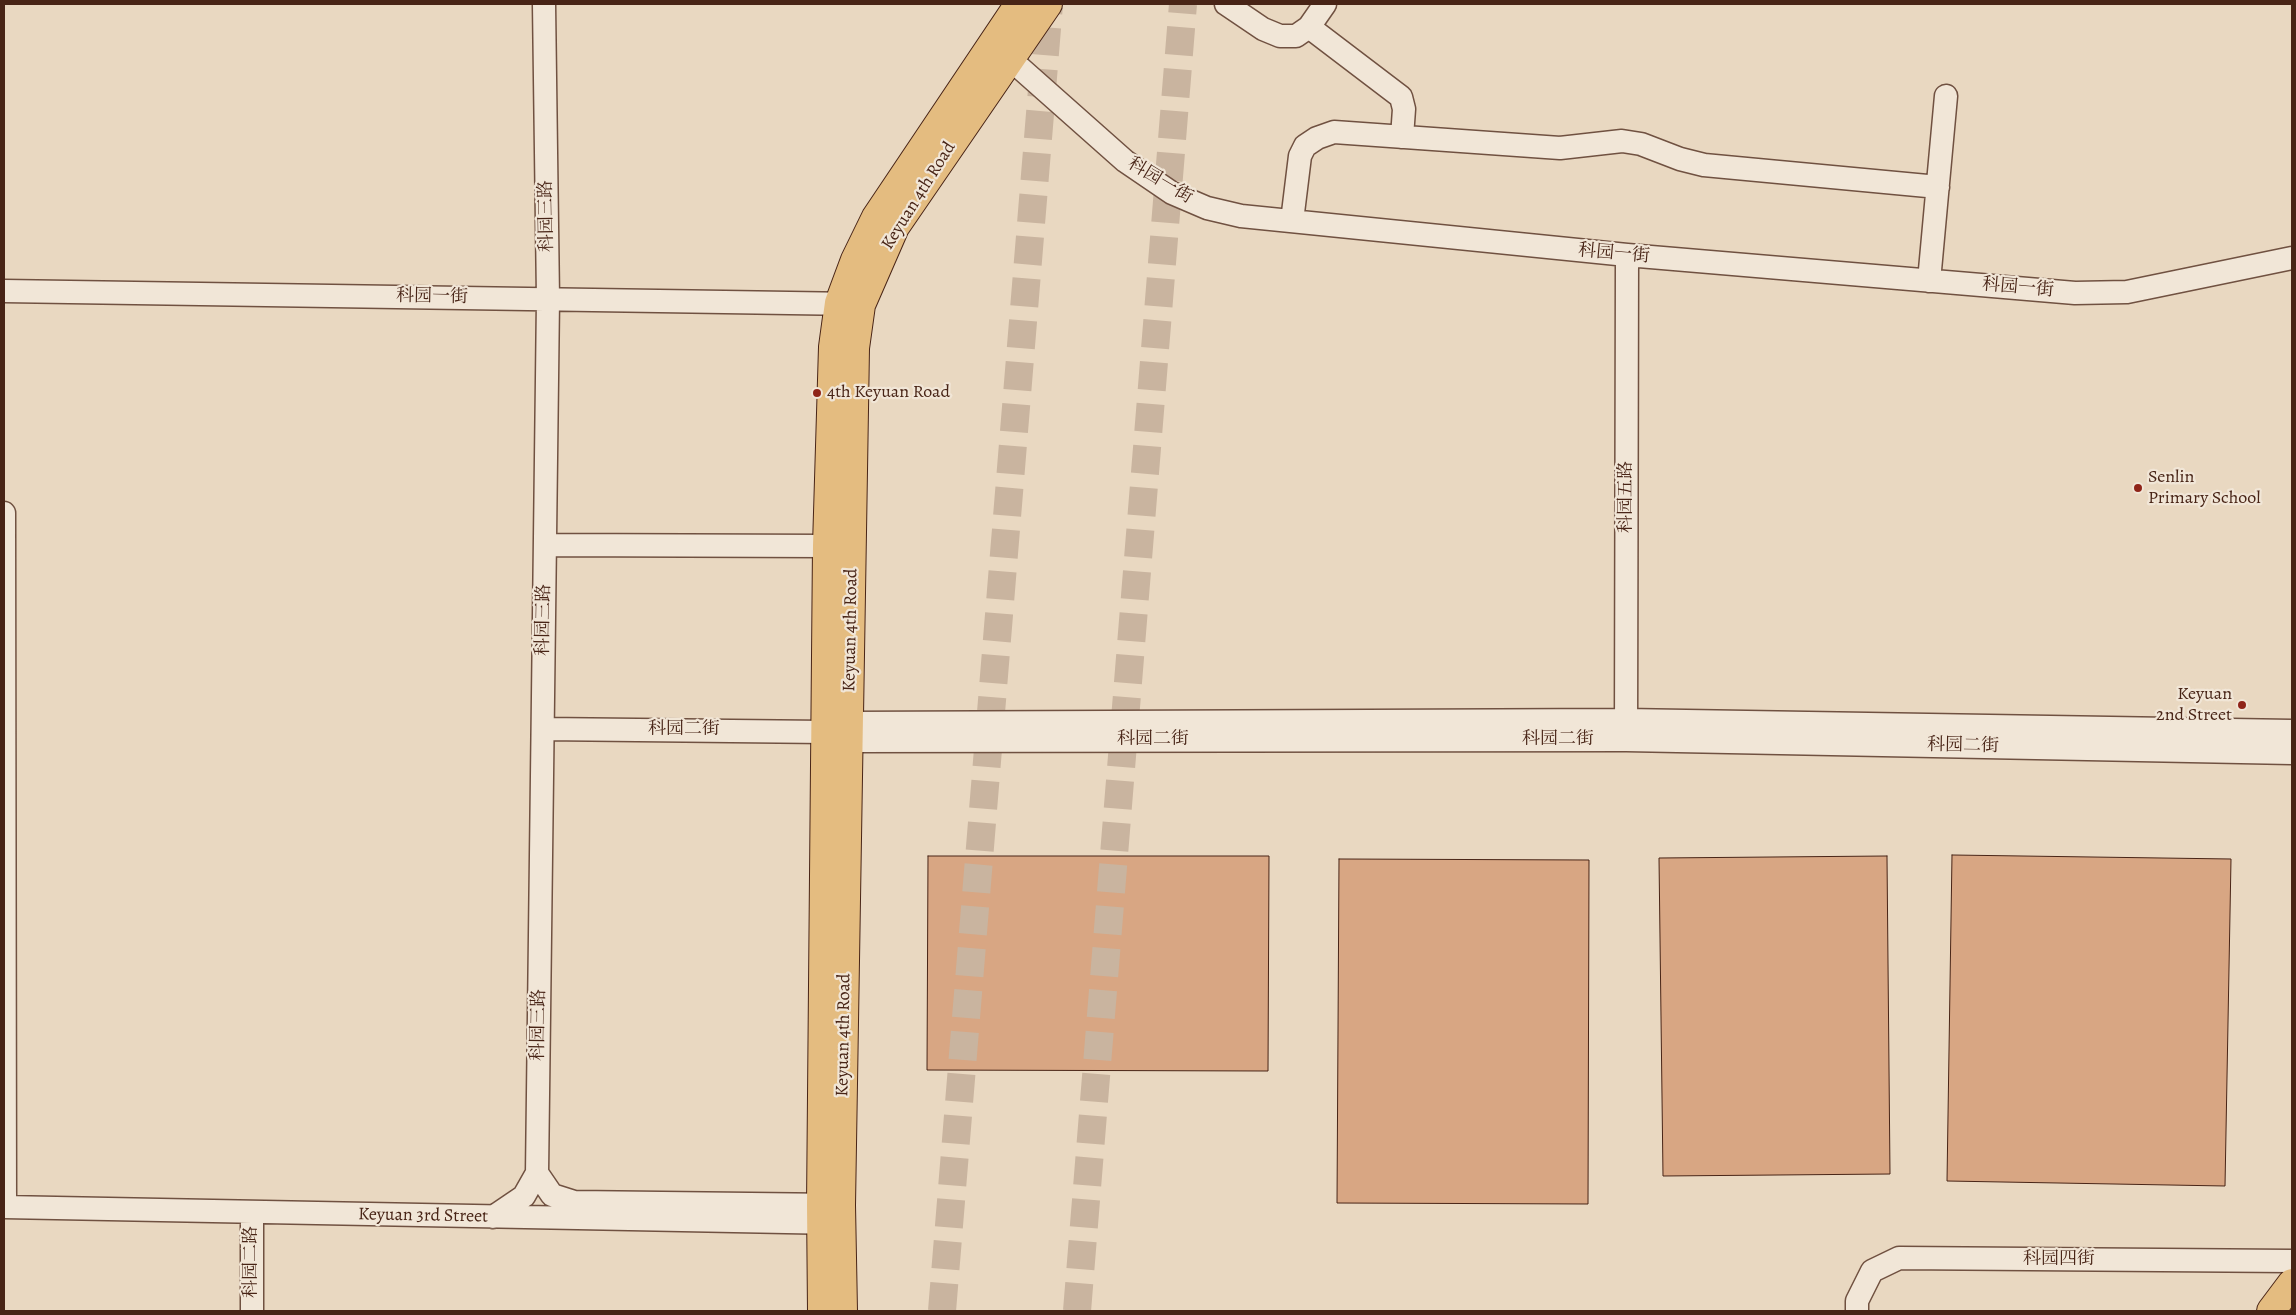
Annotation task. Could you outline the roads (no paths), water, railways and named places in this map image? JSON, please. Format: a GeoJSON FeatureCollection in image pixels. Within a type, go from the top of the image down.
{"type":"FeatureCollection","features":[{"type":"Feature","properties":{"kind":"main road","name":"Keyuan 4th Road"},"geometry":{"type":"LineString","coordinates":[[1000,52],[1019,4]]}},
{"type":"Feature","properties":{"kind":"main road","name":"Keyuan 4th Road"},"geometry":{"type":"LineString","coordinates":[[822,1311],[831,1214],[841,732],[855,348],[850,304],[855,260],[876,217],[1000,52],[1048,4]]}},
{"type":"Feature","properties":{"kind":"main road","name":"Keyuan 4th Road"},"geometry":{"type":"LineString","coordinates":[[841,732],[827,546],[833,347],[850,304]]}},
{"type":"Feature","properties":{"kind":"main road","name":"Keyuan 4th Road"},"geometry":{"type":"LineString","coordinates":[[831,1214],[843,1311]]}},
{"type":"Feature","properties":{"kind":"main road"},"geometry":{"type":"LineString","coordinates":[[2270,1311],[2292,1283]]}},
{"type":"Feature","properties":{"kind":"street","name":"科园三路"},"geometry":{"type":"LineString","coordinates":[[538,1173],[548,299],[544,4]]}},
{"type":"Feature","properties":{"kind":"street"},"geometry":{"type":"LineString","coordinates":[[1226,4],[1263,29],[1280,36],[1296,36],[1309,27],[1325,4]]}},
{"type":"Feature","properties":{"kind":"street"},"geometry":{"type":"LineString","coordinates":[[1309,27],[1401,97],[1404,108],[1402,137]]}},
{"type":"Feature","properties":{"kind":"street","name":"科园一街"},"geometry":{"type":"LineString","coordinates":[[1000,52],[1125,161],[1172,193],[1206,208],[1241,216],[1627,256],[2075,293],[2127,292],[2187,282],[2292,258]]}},
{"type":"Feature","properties":{"kind":"street"},"geometry":{"type":"LineString","coordinates":[[1929,281],[1946,96]]}},
{"type":"Feature","properties":{"kind":"street"},"geometry":{"type":"LineString","coordinates":[[1292,221],[1300,156],[1306,146],[1334,132],[1560,148],[1622,141],[1641,144],[1680,159],[1704,165],[1938,187]]}},
{"type":"Feature","properties":{"kind":"street","name":"科园五路"},"geometry":{"type":"LineString","coordinates":[[1626,730],[1627,256]]}},
{"type":"Feature","properties":{"kind":"street","name":"科园一街"},"geometry":{"type":"LineString","coordinates":[[4,291],[850,304]]}},
{"type":"Feature","properties":{"kind":"street"},"geometry":{"type":"LineString","coordinates":[[4,513],[5,1207]]}},
{"type":"Feature","properties":{"kind":"street"},"geometry":{"type":"LineString","coordinates":[[545,546],[827,546]]}},
{"type":"Feature","properties":{"kind":"street","name":"科园二街"},"geometry":{"type":"LineString","coordinates":[[543,729],[841,732],[2292,731]]}},
{"type":"Feature","properties":{"kind":"street","name":"科园二街"},"geometry":{"type":"LineString","coordinates":[[1626,730],[2292,753]]}},
{"type":"Feature","properties":{"kind":"street"},"geometry":{"type":"LineString","coordinates":[[493,1217],[524,1196],[538,1173],[552,1195],[574,1202],[831,1214]]}},
{"type":"Feature","properties":{"kind":"street","name":"Keyuan 3rd Street"},"geometry":{"type":"LineString","coordinates":[[5,1207],[493,1217],[831,1214]]}},
{"type":"Feature","properties":{"kind":"street","name":"科园二路"},"geometry":{"type":"LineString","coordinates":[[252,1212],[252,1311]]}},
{"type":"Feature","properties":{"kind":"street","name":"科园四街"},"geometry":{"type":"LineString","coordinates":[[1857,1311],[1857,1301],[1872,1271],[1899,1258],[2292,1261]]}},
{"type":"Feature","properties":{"kind":"tunnel"},"geometry":{"type":"LineString","coordinates":[[942,1311],[1049,4]]}},
{"type":"Feature","properties":{"kind":"tunnel"},"geometry":{"type":"LineString","coordinates":[[1077,1311],[1183,4]]}},
{"type":"Feature","properties":{"kind":"place","name":"4th Keyuan Road"},"geometry":{"type":"Point","coordinates":[817,393]}},
{"type":"Feature","properties":{"kind":"place","name":"Senlin Primary School"},"geometry":{"type":"Point","coordinates":[2138,488]}},
{"type":"Feature","properties":{"kind":"place","name":"Keyuan 2nd Street"},"geometry":{"type":"Point","coordinates":[2242,705]}}]}
